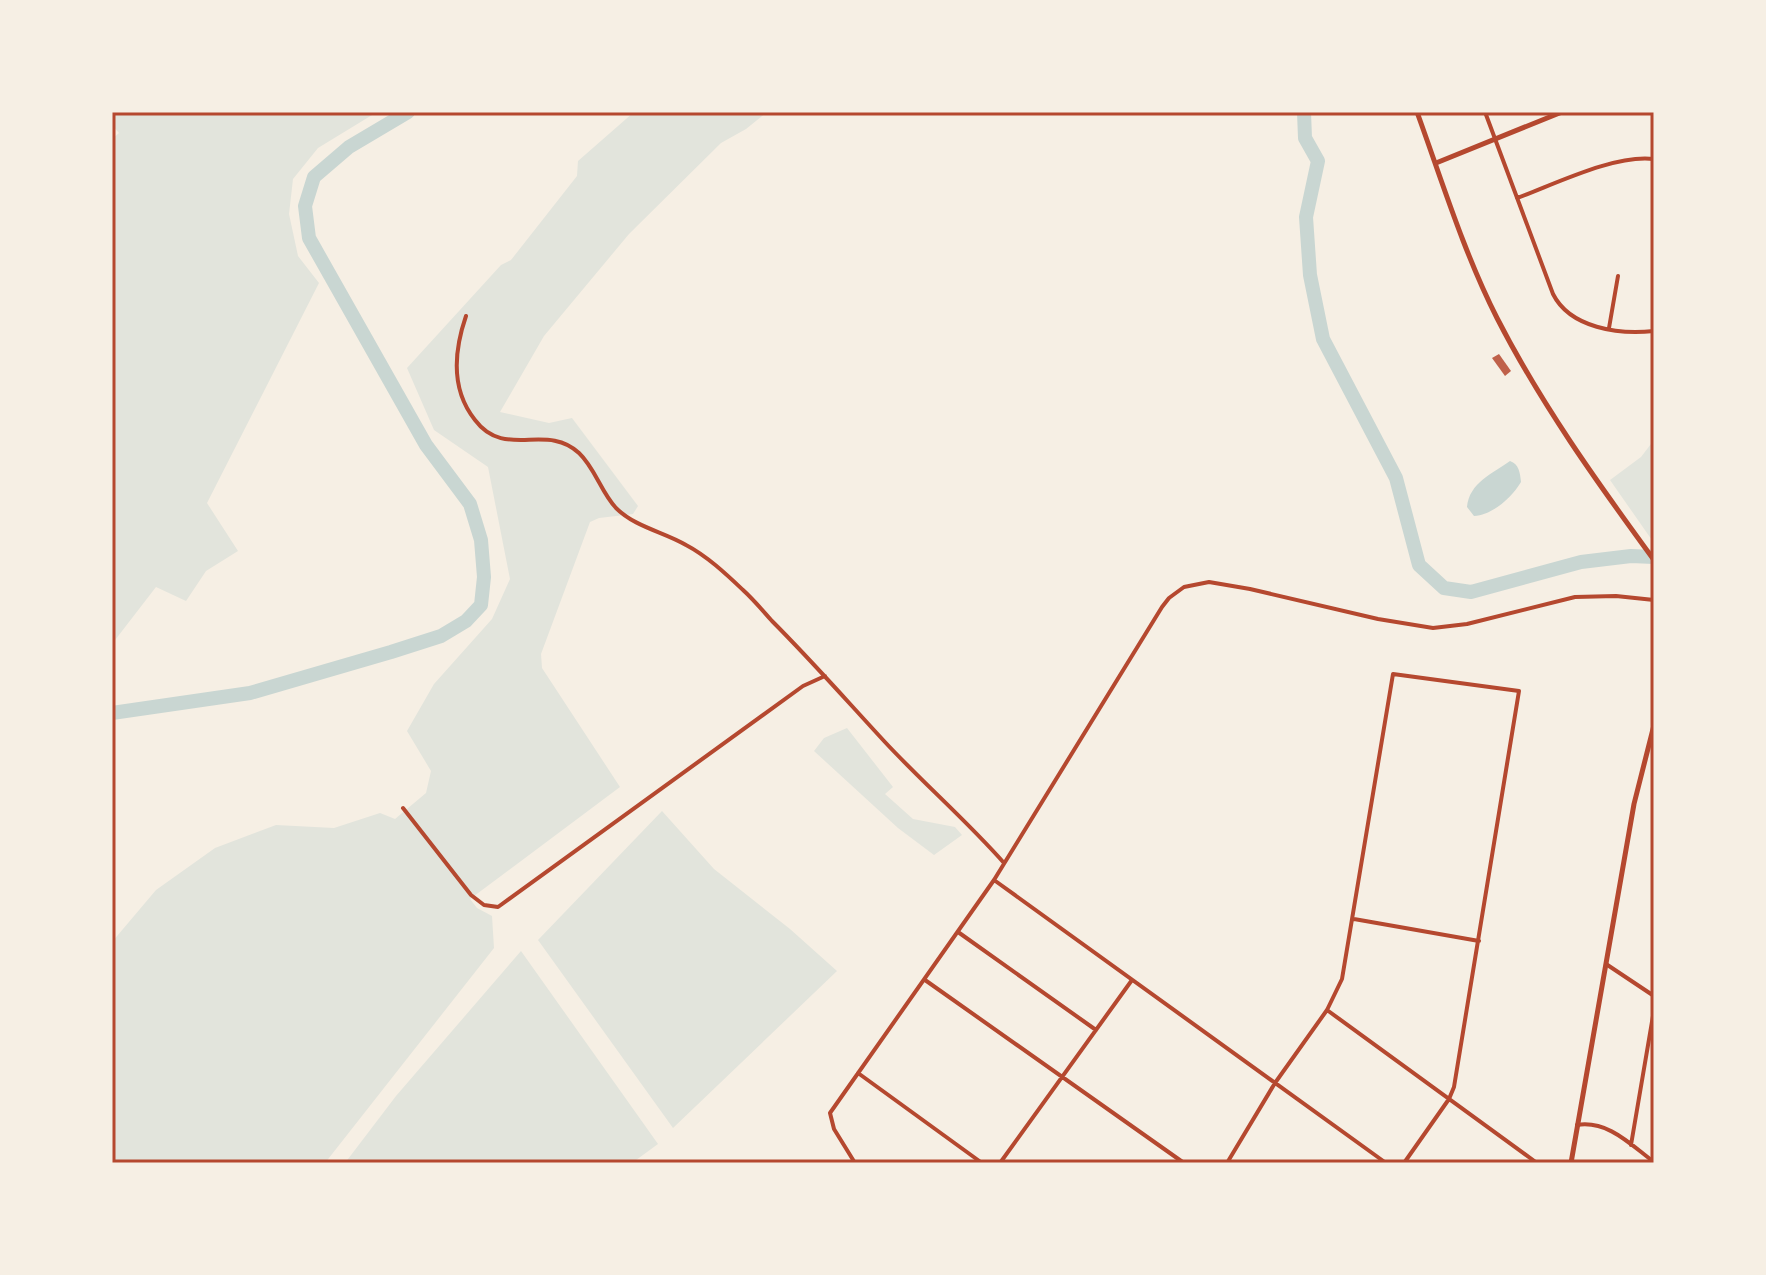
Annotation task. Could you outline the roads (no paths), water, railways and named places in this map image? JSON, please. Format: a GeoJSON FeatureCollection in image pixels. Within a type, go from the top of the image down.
{"type":"FeatureCollection","features":[{"type":"Feature","properties":{"kind":"street"},"geometry":{"type":"LineString","coordinates":[[1417,112],[1473,264],[1509,341],[1557,423],[1654,560]]}},
{"type":"Feature","properties":{"kind":"street"},"geometry":{"type":"LineString","coordinates":[[1485,112],[1560,306],[1576,319],[1609,328],[1638,333],[1654,331]]}},
{"type":"Feature","properties":{"kind":"street"},"geometry":{"type":"LineString","coordinates":[[1436,163],[1562,112]]}},
{"type":"Feature","properties":{"kind":"street"},"geometry":{"type":"LineString","coordinates":[[1517,198],[1620,161],[1654,159]]}},
{"type":"Feature","properties":{"kind":"street"},"geometry":{"type":"LineString","coordinates":[[1609,328],[1618,276]]}},
{"type":"Feature","properties":{"kind":"street"},"geometry":{"type":"LineString","coordinates":[[466,316],[457,341],[457,370],[465,405],[485,432],[508,441],[555,440],[581,454],[617,510],[706,558],[753,599],[884,741],[1004,863]]}},
{"type":"Feature","properties":{"kind":"street"},"geometry":{"type":"LineString","coordinates":[[855,1163],[834,1129],[830,1113],[994,880],[1162,607],[1176,592],[1191,584],[1228,584],[1378,619],[1433,628],[1467,624],[1575,597],[1653,599]]}},
{"type":"Feature","properties":{"kind":"street"},"geometry":{"type":"LineString","coordinates":[[1227,1163],[1275,1083],[1327,1010],[1342,979],[1393,674],[1519,691],[1463,1043],[1449,1099],[1404,1163]]}},
{"type":"Feature","properties":{"kind":"street"},"geometry":{"type":"LineString","coordinates":[[403,808],[471,895],[484,905],[498,907],[803,686],[825,676]]}},
{"type":"Feature","properties":{"kind":"street"},"geometry":{"type":"LineString","coordinates":[[1571,1163],[1638,786],[1654,725]]}},
{"type":"Feature","properties":{"kind":"street"},"geometry":{"type":"LineString","coordinates":[[994,880],[1386,1163]]}},
{"type":"Feature","properties":{"kind":"street"},"geometry":{"type":"LineString","coordinates":[[1354,919],[1479,941]]}},
{"type":"Feature","properties":{"kind":"street"},"geometry":{"type":"LineString","coordinates":[[958,932],[1096,1030]]}},
{"type":"Feature","properties":{"kind":"street"},"geometry":{"type":"LineString","coordinates":[[1606,963],[1654,996]]}},
{"type":"Feature","properties":{"kind":"street"},"geometry":{"type":"LineString","coordinates":[[925,980],[1184,1163]]}},
{"type":"Feature","properties":{"kind":"street"},"geometry":{"type":"LineString","coordinates":[[1000,1163],[1132,980]]}},
{"type":"Feature","properties":{"kind":"street"},"geometry":{"type":"LineString","coordinates":[[1327,1010],[1537,1163]]}},
{"type":"Feature","properties":{"kind":"street"},"geometry":{"type":"LineString","coordinates":[[1631,1145],[1654,1010]]}},
{"type":"Feature","properties":{"kind":"street"},"geometry":{"type":"LineString","coordinates":[[858,1073],[982,1163]]}},
{"type":"Feature","properties":{"kind":"street"},"geometry":{"type":"LineString","coordinates":[[1577,1125],[1603,1126],[1654,1162]]}},
{"type":"Feature","properties":{"kind":"waterway"},"geometry":{"type":"LineString","coordinates":[[112,713],[250,693],[391,652],[441,636],[466,621],[481,605],[484,577],[481,540],[470,504],[426,445],[309,238],[305,206],[314,177],[349,147],[408,112]]}},
{"type":"Feature","properties":{"kind":"waterway"},"geometry":{"type":"LineString","coordinates":[[1304,112],[1305,138],[1318,161],[1306,217],[1310,275],[1323,339],[1396,478],[1419,565],[1444,588],[1471,592],[1581,562],[1631,556],[1654,557]]}}]}
